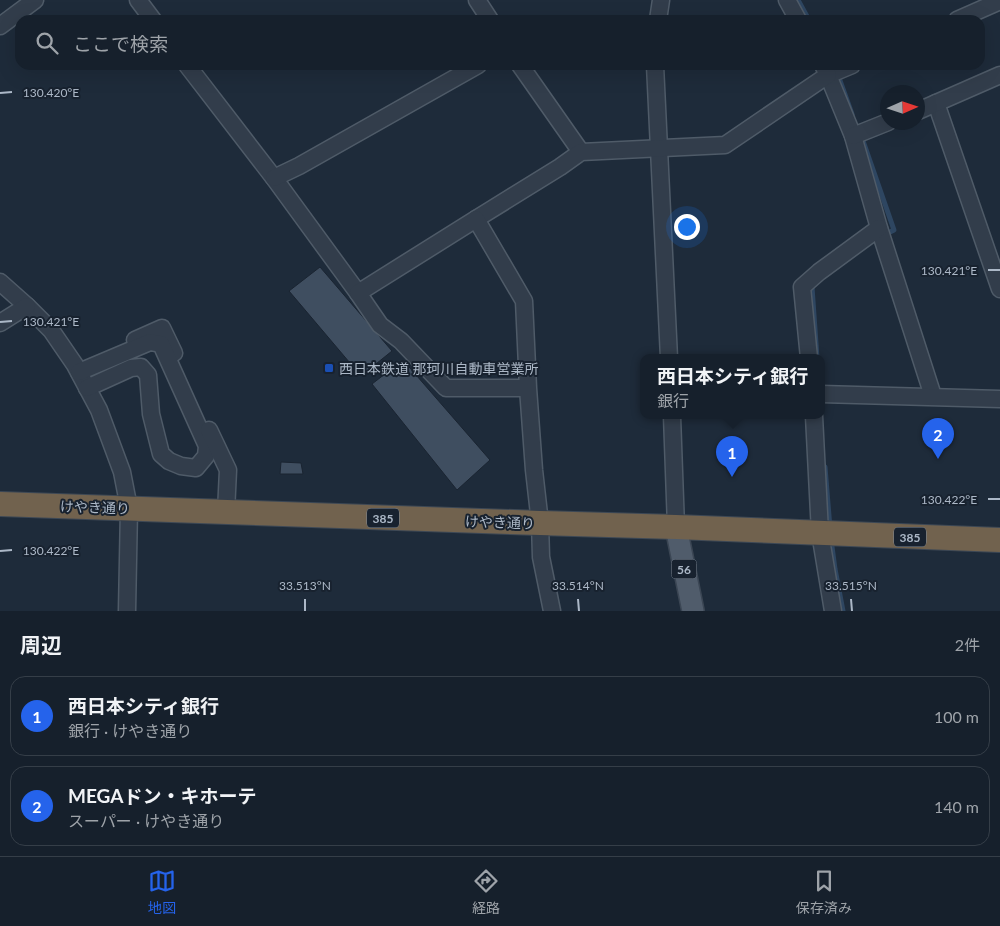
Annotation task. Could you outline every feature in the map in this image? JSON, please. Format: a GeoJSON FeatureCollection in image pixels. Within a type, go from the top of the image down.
{"type":"FeatureCollection","features":[{"type":"Feature","properties":{"kind":"highway","name":"けやき通り"},"geometry":{"type":"LineString","coordinates":[[0,504],[676,526],[1000,540]]}},
{"type":"Feature","properties":{"kind":"main road","name":"56"},"geometry":{"type":"LineString","coordinates":[[676,526],[693,611]]}},
{"type":"Feature","properties":{"kind":"street"},"geometry":{"type":"LineString","coordinates":[[0,26],[35,0]]}},
{"type":"Feature","properties":{"kind":"street"},"geometry":{"type":"LineString","coordinates":[[138,0],[149,15]]}},
{"type":"Feature","properties":{"kind":"street"},"geometry":{"type":"LineString","coordinates":[[477,0],[487,15]]}},
{"type":"Feature","properties":{"kind":"street"},"geometry":{"type":"LineString","coordinates":[[659,15],[661,0]]}},
{"type":"Feature","properties":{"kind":"street"},"geometry":{"type":"LineString","coordinates":[[787,0],[795,15]]}},
{"type":"Feature","properties":{"kind":"street"},"geometry":{"type":"LineString","coordinates":[[969,15],[1000,2]]}},
{"type":"Feature","properties":{"kind":"street"},"geometry":{"type":"LineString","coordinates":[[191,70],[274,178],[380,325],[401,341],[446,388],[528,388]]}},
{"type":"Feature","properties":{"kind":"street"},"geometry":{"type":"LineString","coordinates":[[274,178],[299,166],[469,70]]}},
{"type":"Feature","properties":{"kind":"street"},"geometry":{"type":"LineString","coordinates":[[524,70],[581,152]]}},
{"type":"Feature","properties":{"kind":"street"},"geometry":{"type":"LineString","coordinates":[[655,70],[669,354]]}},
{"type":"Feature","properties":{"kind":"street"},"geometry":{"type":"LineString","coordinates":[[358,293],[581,152],[725,145],[826,70],[853,136],[879,228],[933,396]]}},
{"type":"Feature","properties":{"kind":"street"},"geometry":{"type":"LineString","coordinates":[[925,108],[1000,75]]}},
{"type":"Feature","properties":{"kind":"street"},"geometry":{"type":"LineString","coordinates":[[936,103],[1000,289]]}},
{"type":"Feature","properties":{"kind":"street"},"geometry":{"type":"LineString","coordinates":[[853,136],[880,125]]}},
{"type":"Feature","properties":{"kind":"street"},"geometry":{"type":"LineString","coordinates":[[476,219],[524,301],[534,470],[542,557],[552,611]]}},
{"type":"Feature","properties":{"kind":"street"},"geometry":{"type":"LineString","coordinates":[[809,354],[802,287],[819,272],[879,228]]}},
{"type":"Feature","properties":{"kind":"street"},"geometry":{"type":"LineString","coordinates":[[0,282],[51,330],[77,369],[100,410],[122,472],[129,508],[127,611]]}},
{"type":"Feature","properties":{"kind":"street"},"geometry":{"type":"LineString","coordinates":[[0,322],[27,306]]}},
{"type":"Feature","properties":{"kind":"street"},"geometry":{"type":"LineString","coordinates":[[77,369],[162,328],[228,470],[226,512]]}},
{"type":"Feature","properties":{"kind":"street"},"geometry":{"type":"LineString","coordinates":[[77,369],[150,342],[161,344],[207,451],[228,470]]}},
{"type":"Feature","properties":{"kind":"street"},"geometry":{"type":"LineString","coordinates":[[87,388],[131,368],[141,367],[148,375],[151,414],[161,454],[169,461],[181,466],[196,468],[207,451],[206,423]]}},
{"type":"Feature","properties":{"kind":"street"},"geometry":{"type":"LineString","coordinates":[[825,394],[1000,399]]}},
{"type":"Feature","properties":{"kind":"street"},"geometry":{"type":"LineString","coordinates":[[672,419],[676,526]]}},
{"type":"Feature","properties":{"kind":"street"},"geometry":{"type":"LineString","coordinates":[[814,419],[820,533],[833,611]]}},
{"type":"Feature","properties":{"kind":"building"},"geometry":{"type":"Polygon","coordinates":[[[320,267],[392,351],[361,376],[289,291],[320,267]]]}},
{"type":"Feature","properties":{"kind":"building"},"geometry":{"type":"Polygon","coordinates":[[[403,360],[490,460],[457,490],[372,384],[403,360]]]}},
{"type":"Feature","properties":{"kind":"building"},"geometry":{"type":"Polygon","coordinates":[[[281,462],[301,463],[303,474],[280,474],[281,462]]]}},
{"type":"Feature","properties":{"kind":"waterway"},"geometry":{"type":"LineString","coordinates":[[798,0],[806,15]]}},
{"type":"Feature","properties":{"kind":"waterway"},"geometry":{"type":"LineString","coordinates":[[837,72],[852,114]]}},
{"type":"Feature","properties":{"kind":"waterway"},"geometry":{"type":"LineString","coordinates":[[862,138],[894,230],[884,235]]}},
{"type":"Feature","properties":{"kind":"waterway"},"geometry":{"type":"LineString","coordinates":[[813,282],[817,354]]}},
{"type":"Feature","properties":{"kind":"waterway"},"geometry":{"type":"LineString","coordinates":[[825,467],[830,528]]}},
{"type":"Feature","properties":{"kind":"waterway"},"geometry":{"type":"LineString","coordinates":[[831,539],[843,611]]}},
{"type":"Feature","properties":{"kind":"place","name":"西日本鉄道 那珂川自動車営業所"},"geometry":{"type":"Point","coordinates":[329,368]}},
{"type":"Feature","properties":{"kind":"place","name":"MEGAドン・キホーテ"},"geometry":{"type":"Point","coordinates":[938,459]}},
{"type":"Feature","properties":{"kind":"place","name":"西日本シティ銀行"},"geometry":{"type":"Point","coordinates":[732,477]}}]}
